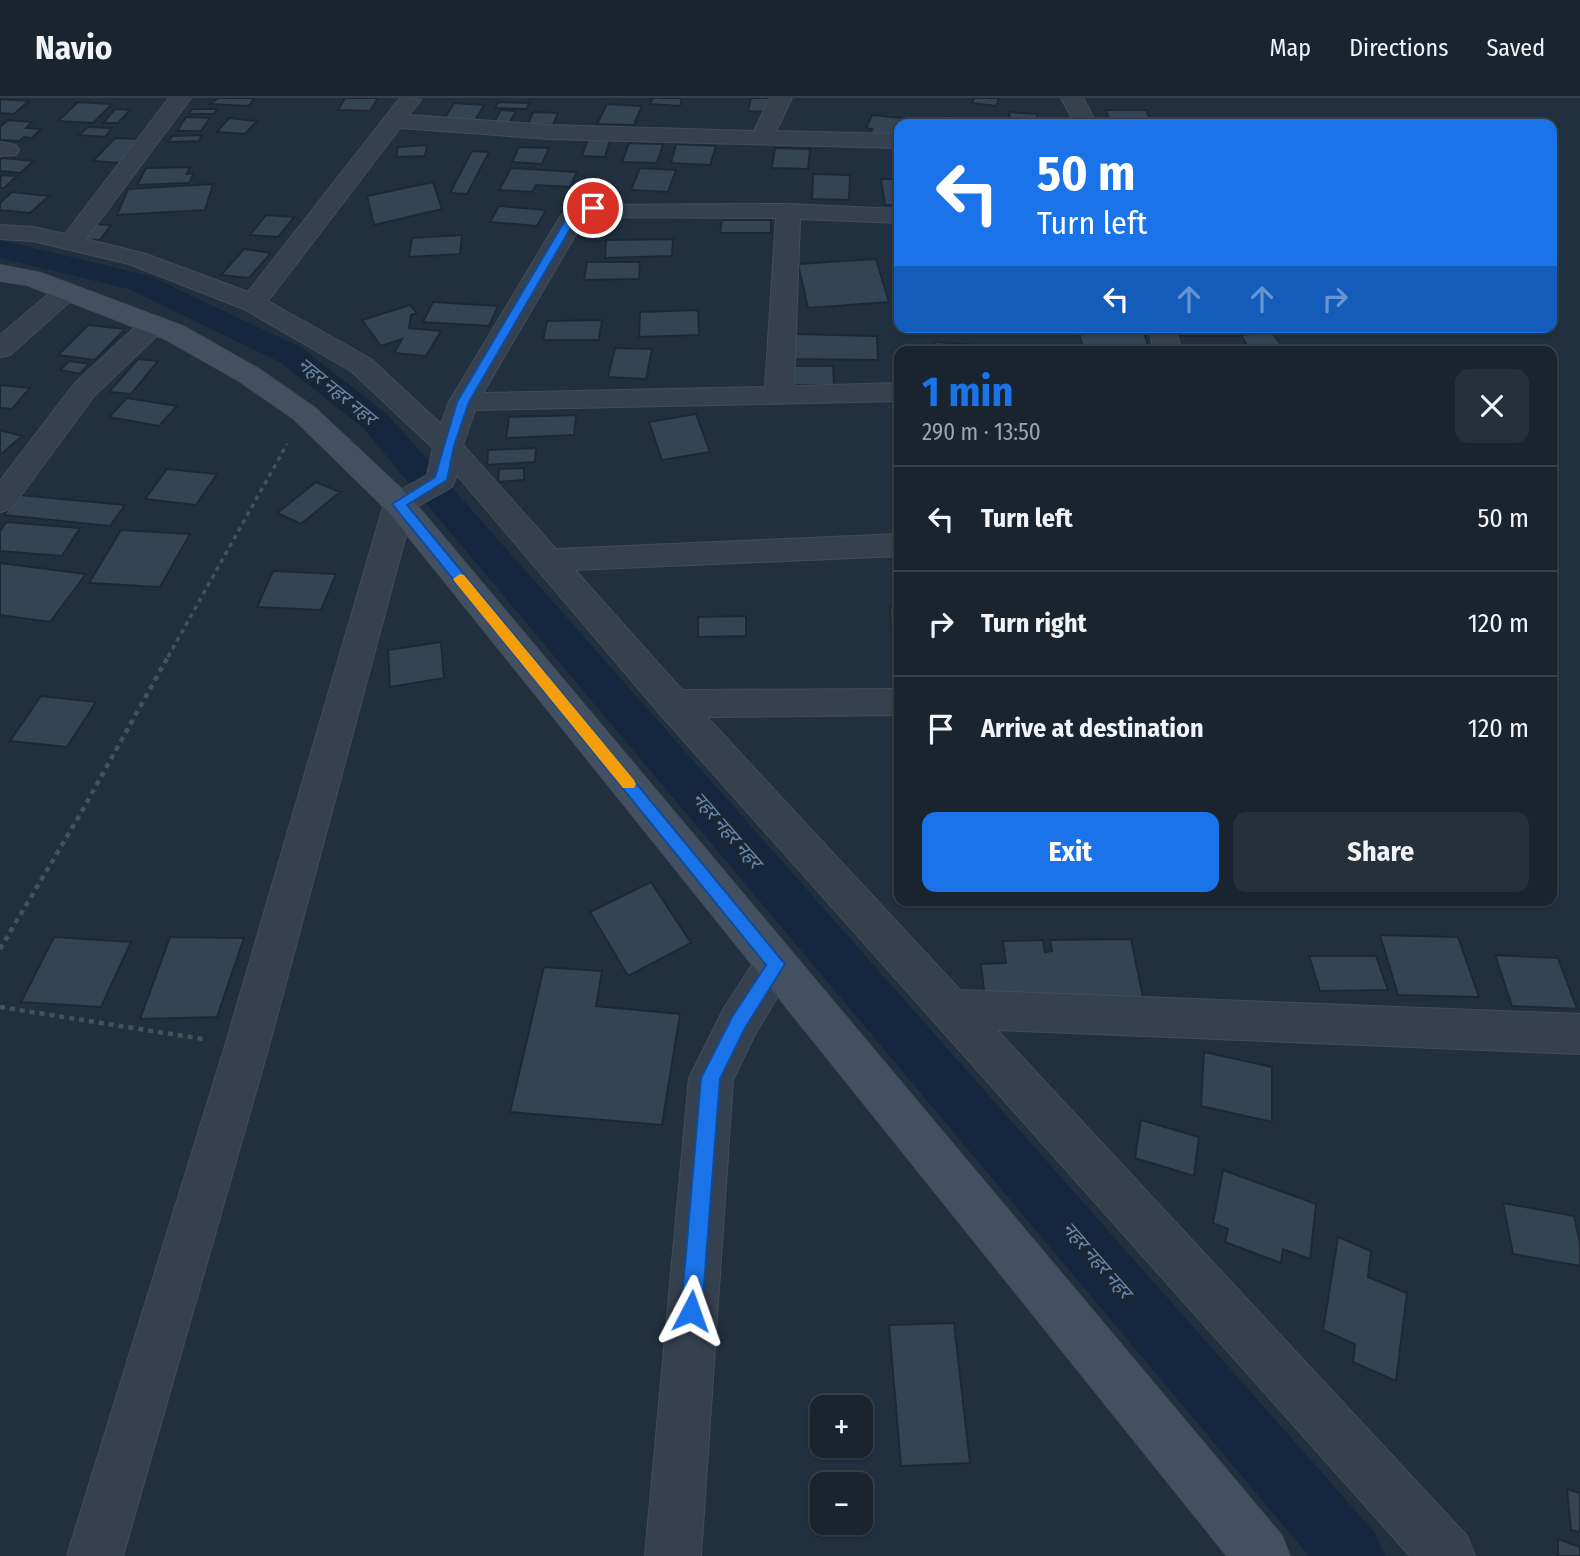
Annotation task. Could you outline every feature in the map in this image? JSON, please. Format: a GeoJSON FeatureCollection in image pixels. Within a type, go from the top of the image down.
{"type":"FeatureCollection","features":[{"type":"Feature","properties":{"kind":"main road"},"geometry":{"type":"LineString","coordinates":[[0,273],[32,278],[175,333],[249,375],[304,413],[399,504],[1262,1556]]}},
{"type":"Feature","properties":{"kind":"street"},"geometry":{"type":"LineString","coordinates":[[71,243],[180,98]]}},
{"type":"Feature","properties":{"kind":"street"},"geometry":{"type":"LineString","coordinates":[[253,303],[396,121],[411,98]]}},
{"type":"Feature","properties":{"kind":"street"},"geometry":{"type":"LineString","coordinates":[[763,136],[781,98]]}},
{"type":"Feature","properties":{"kind":"street"},"geometry":{"type":"LineString","coordinates":[[1072,98],[1083,119]]}},
{"type":"Feature","properties":{"kind":"street"},"geometry":{"type":"LineString","coordinates":[[396,121],[550,132],[894,141]]}},
{"type":"Feature","properties":{"kind":"street"},"geometry":{"type":"LineString","coordinates":[[95,1556],[247,1046],[399,504],[444,463],[463,402],[572,217],[580,209],[788,211],[894,216]]}},
{"type":"Feature","properties":{"kind":"street"},"geometry":{"type":"LineString","coordinates":[[779,396],[788,211]]}},
{"type":"Feature","properties":{"kind":"street"},"geometry":{"type":"LineString","coordinates":[[0,232],[33,234],[137,259],[253,303],[360,365],[444,463],[547,560],[673,704],[1447,1556]]}},
{"type":"Feature","properties":{"kind":"street"},"geometry":{"type":"LineString","coordinates":[[0,349],[67,291]]}},
{"type":"Feature","properties":{"kind":"street"},"geometry":{"type":"LineString","coordinates":[[0,502],[84,390],[153,324]]}},
{"type":"Feature","properties":{"kind":"street"},"geometry":{"type":"LineString","coordinates":[[463,402],[894,392]]}},
{"type":"Feature","properties":{"kind":"street"},"geometry":{"type":"LineString","coordinates":[[547,560],[894,545]]}},
{"type":"Feature","properties":{"kind":"street"},"geometry":{"type":"LineString","coordinates":[[673,704],[894,702]]}},
{"type":"Feature","properties":{"kind":"street"},"geometry":{"type":"LineString","coordinates":[[673,1556],[710,1078],[738,1022],[776,964]]}},
{"type":"Feature","properties":{"kind":"street"},"geometry":{"type":"LineString","coordinates":[[949,1009],[1580,1034]]}},
{"type":"Feature","properties":{"kind":"path"},"geometry":{"type":"LineString","coordinates":[[0,949],[78,818],[304,413]]}},
{"type":"Feature","properties":{"kind":"path"},"geometry":{"type":"LineString","coordinates":[[0,1007],[247,1046]]}},
{"type":"Feature","properties":{"kind":"building"},"geometry":{"type":"Polygon","coordinates":[[[218,98],[254,98],[249,106],[210,104],[218,98]]]}},
{"type":"Feature","properties":{"kind":"building"},"geometry":{"type":"Polygon","coordinates":[[[345,98],[378,98],[370,111],[338,110],[345,98]]]}},
{"type":"Feature","properties":{"kind":"building"},"geometry":{"type":"Polygon","coordinates":[[[653,98],[682,98],[680,106],[650,104],[653,98]]]}},
{"type":"Feature","properties":{"kind":"building"},"geometry":{"type":"Polygon","coordinates":[[[751,98],[772,98],[769,112],[748,111],[751,98]]]}},
{"type":"Feature","properties":{"kind":"building"},"geometry":{"type":"Polygon","coordinates":[[[974,98],[999,98],[996,106],[972,103],[974,98]]]}},
{"type":"Feature","properties":{"kind":"building"},"geometry":{"type":"Polygon","coordinates":[[[0,99],[29,101],[14,114],[0,113],[0,99]]]}},
{"type":"Feature","properties":{"kind":"building"},"geometry":{"type":"Polygon","coordinates":[[[78,102],[112,104],[93,123],[58,121],[78,102]]]}},
{"type":"Feature","properties":{"kind":"building"},"geometry":{"type":"Polygon","coordinates":[[[498,102],[529,103],[527,109],[495,108],[498,102]]]}},
{"type":"Feature","properties":{"kind":"building"},"geometry":{"type":"Polygon","coordinates":[[[454,103],[484,105],[474,122],[443,121],[454,103]]]}},
{"type":"Feature","properties":{"kind":"building"},"geometry":{"type":"Polygon","coordinates":[[[607,104],[642,106],[634,125],[597,124],[607,104]]]}},
{"type":"Feature","properties":{"kind":"building"},"geometry":{"type":"Polygon","coordinates":[[[115,109],[130,110],[118,123],[103,123],[115,109]]]}},
{"type":"Feature","properties":{"kind":"building"},"geometry":{"type":"Polygon","coordinates":[[[192,109],[217,109],[214,114],[189,114],[192,109]]]}},
{"type":"Feature","properties":{"kind":"building"},"geometry":{"type":"Polygon","coordinates":[[[501,110],[516,111],[508,125],[493,124],[501,110]]]}},
{"type":"Feature","properties":{"kind":"building"},"geometry":{"type":"Polygon","coordinates":[[[1106,110],[1146,110],[1150,119],[1109,119],[1106,110]]]}},
{"type":"Feature","properties":{"kind":"building"},"geometry":{"type":"Polygon","coordinates":[[[533,112],[558,113],[553,125],[528,124],[533,112]]]}},
{"type":"Feature","properties":{"kind":"building"},"geometry":{"type":"Polygon","coordinates":[[[1009,112],[1037,114],[1037,119],[1010,119],[1009,112]]]}},
{"type":"Feature","properties":{"kind":"building"},"geometry":{"type":"Polygon","coordinates":[[[872,115],[910,119],[894,119],[894,137],[870,135],[872,129],[866,128],[872,115]]]}},
{"type":"Feature","properties":{"kind":"building"},"geometry":{"type":"Polygon","coordinates":[[[186,117],[210,118],[201,131],[177,131],[186,117]]]}},
{"type":"Feature","properties":{"kind":"building"},"geometry":{"type":"Polygon","coordinates":[[[229,118],[257,121],[245,134],[217,132],[229,118]]]}},
{"type":"Feature","properties":{"kind":"building"},"geometry":{"type":"Polygon","coordinates":[[[8,120],[32,122],[26,128],[41,129],[32,138],[24,137],[19,141],[0,140],[0,127],[8,120]]]}},
{"type":"Feature","properties":{"kind":"building"},"geometry":{"type":"Polygon","coordinates":[[[88,127],[112,128],[105,137],[79,135],[88,127]]]}},
{"type":"Feature","properties":{"kind":"building"},"geometry":{"type":"Polygon","coordinates":[[[202,135],[199,141],[169,142],[172,136],[202,135]]]}},
{"type":"Feature","properties":{"kind":"building"},"geometry":{"type":"Polygon","coordinates":[[[115,138],[144,139],[122,163],[93,161],[115,138]]]}},
{"type":"Feature","properties":{"kind":"building"},"geometry":{"type":"Polygon","coordinates":[[[588,139],[610,139],[605,157],[582,156],[588,139]]]}},
{"type":"Feature","properties":{"kind":"building"},"geometry":{"type":"Polygon","coordinates":[[[629,143],[663,144],[657,163],[622,162],[629,143]]]}},
{"type":"Feature","properties":{"kind":"building"},"geometry":{"type":"Polygon","coordinates":[[[676,144],[716,146],[710,165],[671,163],[676,144]]]}},
{"type":"Feature","properties":{"kind":"building"},"geometry":{"type":"Polygon","coordinates":[[[427,145],[425,156],[396,157],[398,147],[427,145]]]}},
{"type":"Feature","properties":{"kind":"building"},"geometry":{"type":"Polygon","coordinates":[[[519,147],[549,148],[542,164],[512,162],[519,147]]]}},
{"type":"Feature","properties":{"kind":"building"},"geometry":{"type":"Polygon","coordinates":[[[775,148],[810,149],[808,169],[772,168],[775,148]]]}},
{"type":"Feature","properties":{"kind":"building"},"geometry":{"type":"Polygon","coordinates":[[[472,151],[489,152],[467,194],[450,193],[472,151]]]}},
{"type":"Feature","properties":{"kind":"building"},"geometry":{"type":"Polygon","coordinates":[[[0,160],[34,161],[20,173],[0,171],[0,160]]]}},
{"type":"Feature","properties":{"kind":"building"},"geometry":{"type":"Polygon","coordinates":[[[190,167],[187,174],[194,173],[189,183],[137,185],[146,168],[190,167]]]}},
{"type":"Feature","properties":{"kind":"building"},"geometry":{"type":"Polygon","coordinates":[[[511,168],[577,172],[570,187],[536,185],[532,192],[499,190],[511,168]]]}},
{"type":"Feature","properties":{"kind":"building"},"geometry":{"type":"Polygon","coordinates":[[[640,168],[676,170],[668,192],[631,190],[640,168]]]}},
{"type":"Feature","properties":{"kind":"building"},"geometry":{"type":"Polygon","coordinates":[[[813,174],[850,175],[849,200],[812,199],[813,174]]]}},
{"type":"Feature","properties":{"kind":"building"},"geometry":{"type":"Polygon","coordinates":[[[1,175],[17,176],[4,188],[0,188],[1,175]]]}},
{"type":"Feature","properties":{"kind":"building"},"geometry":{"type":"Polygon","coordinates":[[[881,179],[894,179],[894,205],[885,205],[881,179]]]}},
{"type":"Feature","properties":{"kind":"building"},"geometry":{"type":"Polygon","coordinates":[[[433,182],[442,209],[374,225],[367,196],[433,182]]]}},
{"type":"Feature","properties":{"kind":"building"},"geometry":{"type":"Polygon","coordinates":[[[213,184],[205,210],[117,215],[128,189],[213,184]]]}},
{"type":"Feature","properties":{"kind":"building"},"geometry":{"type":"Polygon","coordinates":[[[12,192],[49,196],[30,213],[0,210],[0,203],[12,192]]]}},
{"type":"Feature","properties":{"kind":"building"},"geometry":{"type":"Polygon","coordinates":[[[499,206],[546,210],[537,226],[490,222],[499,206]]]}},
{"type":"Feature","properties":{"kind":"building"},"geometry":{"type":"Polygon","coordinates":[[[266,215],[294,217],[278,237],[250,235],[266,215]]]}},
{"type":"Feature","properties":{"kind":"building"},"geometry":{"type":"Polygon","coordinates":[[[722,220],[771,220],[771,233],[720,233],[722,220]]]}},
{"type":"Feature","properties":{"kind":"building"},"geometry":{"type":"Polygon","coordinates":[[[93,224],[111,225],[100,240],[82,239],[93,224]]]}},
{"type":"Feature","properties":{"kind":"building"},"geometry":{"type":"Polygon","coordinates":[[[462,235],[460,254],[409,257],[412,238],[462,235]]]}},
{"type":"Feature","properties":{"kind":"building"},"geometry":{"type":"Polygon","coordinates":[[[673,239],[672,256],[605,258],[606,240],[673,239]]]}},
{"type":"Feature","properties":{"kind":"building"},"geometry":{"type":"Polygon","coordinates":[[[244,249],[271,253],[249,278],[221,275],[244,249]]]}},
{"type":"Feature","properties":{"kind":"building"},"geometry":{"type":"Polygon","coordinates":[[[876,259],[889,302],[808,308],[798,264],[876,259]]]}},
{"type":"Feature","properties":{"kind":"building"},"geometry":{"type":"Polygon","coordinates":[[[587,262],[640,262],[639,279],[584,280],[587,262]]]}},
{"type":"Feature","properties":{"kind":"building"},"geometry":{"type":"Polygon","coordinates":[[[433,302],[498,306],[489,326],[423,322],[433,302]]]}},
{"type":"Feature","properties":{"kind":"building"},"geometry":{"type":"Polygon","coordinates":[[[410,305],[417,313],[411,315],[409,328],[441,331],[426,356],[394,353],[402,339],[381,346],[362,320],[410,305]]]}},
{"type":"Feature","properties":{"kind":"building"},"geometry":{"type":"Polygon","coordinates":[[[698,310],[699,335],[639,337],[640,312],[698,310]]]}},
{"type":"Feature","properties":{"kind":"building"},"geometry":{"type":"Polygon","coordinates":[[[602,320],[599,340],[543,340],[547,321],[602,320]]]}},
{"type":"Feature","properties":{"kind":"building"},"geometry":{"type":"Polygon","coordinates":[[[88,325],[125,329],[95,360],[58,355],[88,325]]]}},
{"type":"Feature","properties":{"kind":"building"},"geometry":{"type":"Polygon","coordinates":[[[1079,333],[1144,333],[1148,346],[1082,346],[1079,333]]]}},
{"type":"Feature","properties":{"kind":"building"},"geometry":{"type":"Polygon","coordinates":[[[1178,333],[1237,333],[1238,336],[1179,336],[1178,333]]]}},
{"type":"Feature","properties":{"kind":"building"},"geometry":{"type":"Polygon","coordinates":[[[1273,333],[1282,346],[1247,346],[1241,335],[1273,333]]]}},
{"type":"Feature","properties":{"kind":"building"},"geometry":{"type":"Polygon","coordinates":[[[795,334],[877,336],[878,360],[794,359],[795,334]]]}},
{"type":"Feature","properties":{"kind":"building"},"geometry":{"type":"Polygon","coordinates":[[[934,342],[977,345],[977,346],[934,346],[934,342]]]}},
{"type":"Feature","properties":{"kind":"building"},"geometry":{"type":"Polygon","coordinates":[[[615,348],[652,349],[646,379],[608,377],[615,348]]]}},
{"type":"Feature","properties":{"kind":"building"},"geometry":{"type":"Polygon","coordinates":[[[138,359],[158,361],[131,394],[109,392],[138,359]]]}},
{"type":"Feature","properties":{"kind":"building"},"geometry":{"type":"Polygon","coordinates":[[[69,361],[89,364],[79,374],[60,370],[69,361]]]}},
{"type":"Feature","properties":{"kind":"building"},"geometry":{"type":"Polygon","coordinates":[[[792,366],[833,366],[834,385],[793,385],[792,366]]]}},
{"type":"Feature","properties":{"kind":"building"},"geometry":{"type":"Polygon","coordinates":[[[0,385],[30,388],[12,409],[0,408],[0,385]]]}},
{"type":"Feature","properties":{"kind":"building"},"geometry":{"type":"Polygon","coordinates":[[[127,398],[177,406],[159,426],[109,417],[127,398]]]}},
{"type":"Feature","properties":{"kind":"building"},"geometry":{"type":"Polygon","coordinates":[[[696,414],[710,452],[662,460],[649,422],[696,414]]]}},
{"type":"Feature","properties":{"kind":"building"},"geometry":{"type":"Polygon","coordinates":[[[576,415],[574,435],[506,438],[509,417],[576,415]]]}},
{"type":"Feature","properties":{"kind":"building"},"geometry":{"type":"Polygon","coordinates":[[[0,430],[22,436],[0,455],[0,430]]]}},
{"type":"Feature","properties":{"kind":"building"},"geometry":{"type":"Polygon","coordinates":[[[536,448],[535,462],[487,465],[488,450],[536,448]]]}},
{"type":"Feature","properties":{"kind":"building"},"geometry":{"type":"Polygon","coordinates":[[[524,468],[524,480],[498,482],[499,469],[524,468]]]}},
{"type":"Feature","properties":{"kind":"building"},"geometry":{"type":"Polygon","coordinates":[[[167,469],[217,474],[196,505],[145,499],[167,469]]]}},
{"type":"Feature","properties":{"kind":"building"},"geometry":{"type":"Polygon","coordinates":[[[316,482],[340,492],[301,524],[277,513],[316,482]]]}},
{"type":"Feature","properties":{"kind":"building"},"geometry":{"type":"Polygon","coordinates":[[[20,495],[125,505],[110,526],[4,515],[20,495]]]}},
{"type":"Feature","properties":{"kind":"building"},"geometry":{"type":"Polygon","coordinates":[[[6,522],[80,528],[62,556],[0,551],[0,531],[6,522]]]}},
{"type":"Feature","properties":{"kind":"building"},"geometry":{"type":"Polygon","coordinates":[[[121,530],[190,534],[160,587],[89,583],[121,530]]]}},
{"type":"Feature","properties":{"kind":"building"},"geometry":{"type":"Polygon","coordinates":[[[0,563],[86,574],[50,622],[0,615],[0,563]]]}},
{"type":"Feature","properties":{"kind":"building"},"geometry":{"type":"Polygon","coordinates":[[[273,571],[336,574],[321,610],[257,607],[273,571]]]}},
{"type":"Feature","properties":{"kind":"building"},"geometry":{"type":"Polygon","coordinates":[[[890,607],[894,607],[894,631],[891,631],[890,607]]]}},
{"type":"Feature","properties":{"kind":"building"},"geometry":{"type":"Polygon","coordinates":[[[746,616],[746,636],[698,637],[698,617],[746,616]]]}},
{"type":"Feature","properties":{"kind":"building"},"geometry":{"type":"Polygon","coordinates":[[[441,642],[444,678],[390,687],[388,650],[441,642]]]}},
{"type":"Feature","properties":{"kind":"building"},"geometry":{"type":"Polygon","coordinates":[[[41,696],[96,702],[67,747],[10,741],[41,696]]]}},
{"type":"Feature","properties":{"kind":"building"},"geometry":{"type":"Polygon","coordinates":[[[651,882],[691,943],[628,976],[590,912],[651,882]]]}},
{"type":"Feature","properties":{"kind":"building"},"geometry":{"type":"Polygon","coordinates":[[[1380,935],[1458,937],[1479,997],[1398,995],[1380,935]]]}},
{"type":"Feature","properties":{"kind":"building"},"geometry":{"type":"Polygon","coordinates":[[[54,937],[131,942],[101,1007],[21,1002],[54,937]]]}},
{"type":"Feature","properties":{"kind":"building"},"geometry":{"type":"Polygon","coordinates":[[[170,937],[244,938],[217,1017],[140,1019],[170,937]]]}},
{"type":"Feature","properties":{"kind":"building"},"geometry":{"type":"Polygon","coordinates":[[[1131,939],[1143,997],[985,999],[981,964],[1006,963],[1003,941],[1043,940],[1045,952],[1052,951],[1050,940],[1131,939]]]}},
{"type":"Feature","properties":{"kind":"building"},"geometry":{"type":"Polygon","coordinates":[[[1495,955],[1558,958],[1577,1009],[1512,1006],[1495,955]]]}},
{"type":"Feature","properties":{"kind":"building"},"geometry":{"type":"Polygon","coordinates":[[[1309,956],[1376,956],[1388,990],[1320,991],[1309,956]]]}},
{"type":"Feature","properties":{"kind":"building"},"geometry":{"type":"Polygon","coordinates":[[[544,967],[602,971],[596,1006],[680,1014],[662,1125],[510,1112],[544,967]]]}},
{"type":"Feature","properties":{"kind":"building"},"geometry":{"type":"Polygon","coordinates":[[[1204,1052],[1272,1067],[1272,1122],[1201,1106],[1204,1052]]]}},
{"type":"Feature","properties":{"kind":"building"},"geometry":{"type":"Polygon","coordinates":[[[1141,1120],[1199,1137],[1194,1176],[1135,1158],[1141,1120]]]}},
{"type":"Feature","properties":{"kind":"building"},"geometry":{"type":"Polygon","coordinates":[[[1223,1170],[1316,1204],[1310,1259],[1283,1249],[1281,1263],[1225,1242],[1228,1229],[1213,1223],[1223,1170]]]}},
{"type":"Feature","properties":{"kind":"building"},"geometry":{"type":"Polygon","coordinates":[[[1503,1203],[1574,1216],[1580,1243],[1580,1266],[1513,1254],[1503,1203]]]}},
{"type":"Feature","properties":{"kind":"building"},"geometry":{"type":"Polygon","coordinates":[[[1338,1237],[1371,1251],[1368,1277],[1407,1293],[1396,1381],[1353,1362],[1355,1344],[1323,1330],[1338,1237]]]}},
{"type":"Feature","properties":{"kind":"building"},"geometry":{"type":"Polygon","coordinates":[[[954,1323],[970,1463],[901,1466],[889,1325],[954,1323]]]}},
{"type":"Feature","properties":{"kind":"building"},"geometry":{"type":"Polygon","coordinates":[[[1567,1489],[1580,1493],[1580,1532],[1571,1530],[1567,1489]]]}},
{"type":"Feature","properties":{"kind":"building"},"geometry":{"type":"Polygon","coordinates":[[[1558,1539],[1580,1547],[1580,1556],[1558,1556],[1558,1539]]]}},
{"type":"Feature","properties":{"kind":"waterway","name":"नहर नहर नहर"},"geometry":{"type":"LineString","coordinates":[[0,249],[139,282],[291,355],[375,421],[1352,1556]]}},
{"type":"Feature","properties":{"kind":"slow traffic"},"geometry":{"type":"LineString","coordinates":[[460,579],[628,784]]}},
{"type":"Feature","properties":{"kind":"route"},"geometry":{"type":"LineString","coordinates":[[593,208],[580,209],[572,217],[463,402],[440,480],[399,504],[776,964],[738,1022],[710,1078],[691,1311]]}}]}
